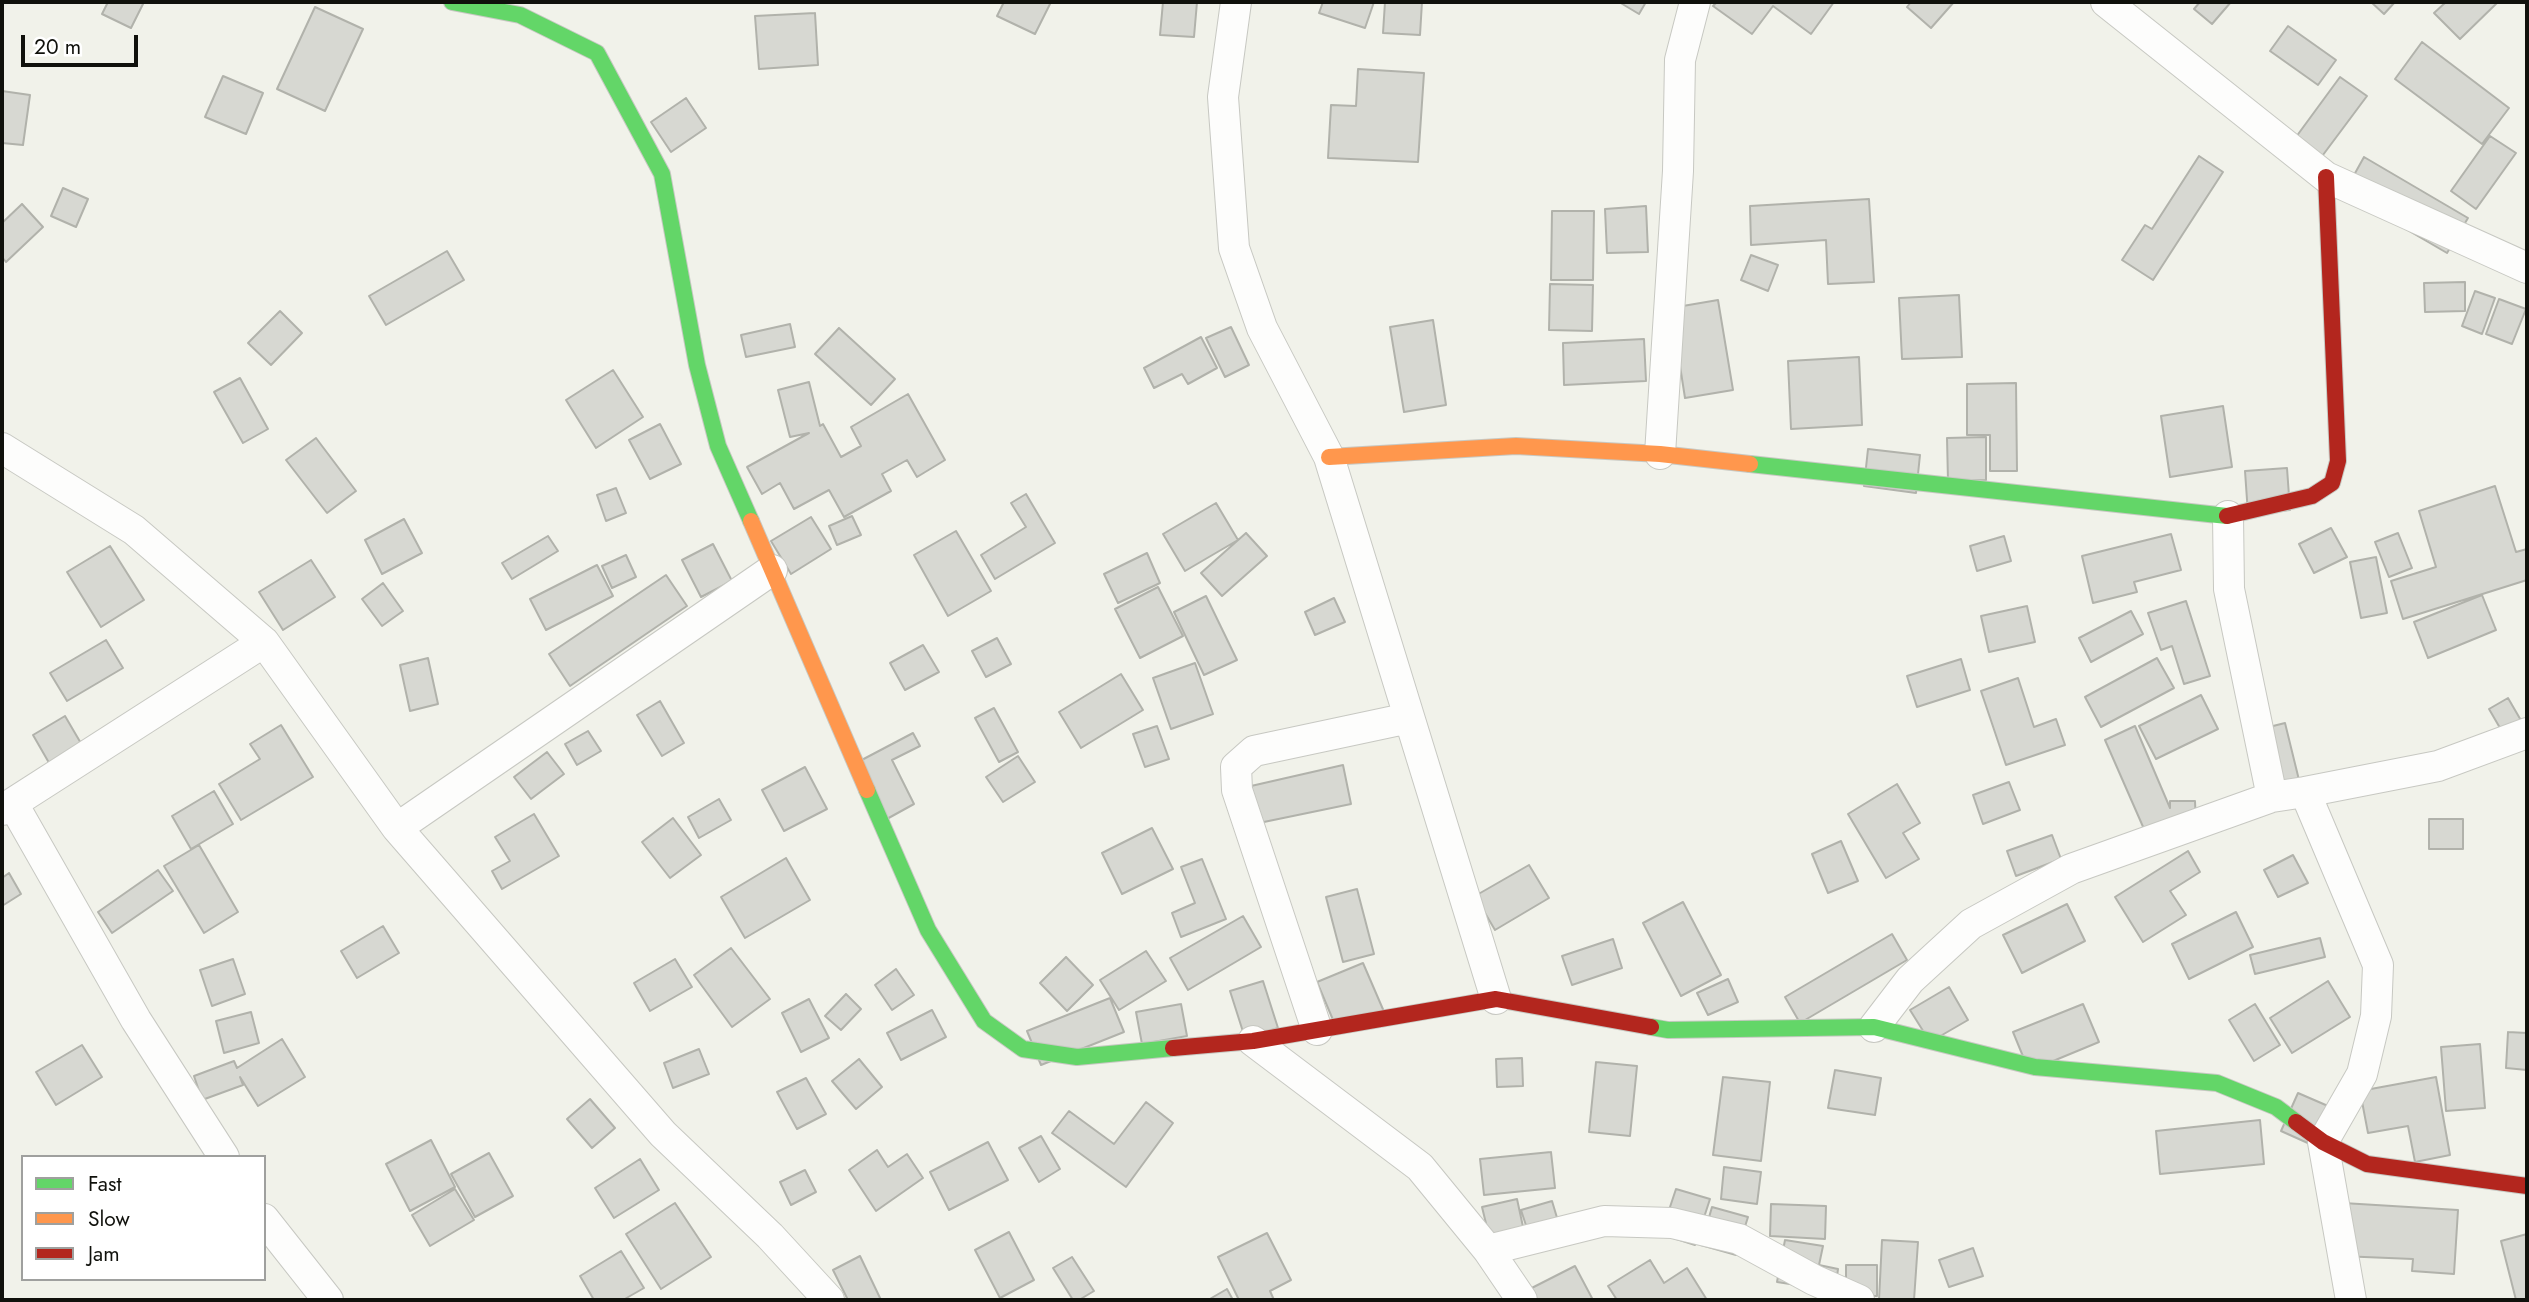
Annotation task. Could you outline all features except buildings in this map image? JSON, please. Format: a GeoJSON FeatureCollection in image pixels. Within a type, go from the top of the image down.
{"type":"FeatureCollection","features":[{"type":"Feature","properties":{"kind":"street"},"geometry":{"type":"LineString","coordinates":[[452,2],[520,15],[597,53],[662,174],[697,365],[718,446],[928,930],[984,1021],[1023,1049],[1077,1057],[1253,1041],[1496,999],[1668,1030],[1874,1027],[2035,1067],[2217,1083],[2276,1107],[2323,1142],[2367,1164],[2527,1186]]}},
{"type":"Feature","properties":{"kind":"street"},"geometry":{"type":"LineString","coordinates":[[1236,2],[1223,97],[1234,248],[1262,328],[1329,457],[1496,999]]}},
{"type":"Feature","properties":{"kind":"street"},"geometry":{"type":"LineString","coordinates":[[1660,454],[1678,171],[1680,60],[1695,2]]}},
{"type":"Feature","properties":{"kind":"street"},"geometry":{"type":"LineString","coordinates":[[2106,2],[2326,177],[2527,268]]}},
{"type":"Feature","properties":{"kind":"street"},"geometry":{"type":"LineString","coordinates":[[1329,457],[1516,446],[1660,454],[2228,516],[2312,496],[2332,483],[2338,461],[2326,177]]}},
{"type":"Feature","properties":{"kind":"street"},"geometry":{"type":"LineString","coordinates":[[2,448],[134,530],[264,642],[397,828],[663,1135],[770,1237],[829,1300]]}},
{"type":"Feature","properties":{"kind":"street"},"geometry":{"type":"LineString","coordinates":[[2228,516],[2229,589],[2272,797]]}},
{"type":"Feature","properties":{"kind":"street"},"geometry":{"type":"LineString","coordinates":[[397,828],[772,570]]}},
{"type":"Feature","properties":{"kind":"street"},"geometry":{"type":"LineString","coordinates":[[223,1155],[136,1020],[7,807],[264,642]]}},
{"type":"Feature","properties":{"kind":"street"},"geometry":{"type":"LineString","coordinates":[[1317,1030],[1237,790],[1236,767],[1254,751],[1409,718]]}},
{"type":"Feature","properties":{"kind":"street"},"geometry":{"type":"LineString","coordinates":[[1874,1027],[1910,980],[1971,924],[2071,869],[2272,797],[2438,766],[2527,733]]}},
{"type":"Feature","properties":{"kind":"street"},"geometry":{"type":"LineString","coordinates":[[2305,792],[2378,965],[2376,1016],[2362,1074],[2323,1142],[2351,1300]]}},
{"type":"Feature","properties":{"kind":"street"},"geometry":{"type":"LineString","coordinates":[[1253,1041],[1420,1167],[1488,1250],[1522,1300]]}},
{"type":"Feature","properties":{"kind":"street"},"geometry":{"type":"LineString","coordinates":[[1488,1250],[1604,1221],[1672,1223],[1739,1239],[1814,1280],[1859,1300]]}},
{"type":"Feature","properties":{"kind":"street"},"geometry":{"type":"LineString","coordinates":[[266,1222],[327,1300]]}},
{"type":"Feature","properties":{"kind":"traffic: fast"},"geometry":{"type":"LineString","coordinates":[[452,2],[520,15],[597,53],[662,174],[697,365],[718,446],[751,521]]}},
{"type":"Feature","properties":{"kind":"traffic: fast"},"geometry":{"type":"LineString","coordinates":[[1750,464],[2227,516]]}},
{"type":"Feature","properties":{"kind":"traffic: fast"},"geometry":{"type":"LineString","coordinates":[[867,790],[928,930],[984,1021],[1023,1049],[1077,1057],[1173,1048]]}},
{"type":"Feature","properties":{"kind":"traffic: fast"},"geometry":{"type":"LineString","coordinates":[[1651,1027],[1668,1030],[1874,1027],[2035,1067],[2217,1083],[2276,1107],[2296,1122]]}},
{"type":"Feature","properties":{"kind":"traffic: slow"},"geometry":{"type":"LineString","coordinates":[[1329,457],[1516,446],[1660,454],[1750,464]]}},
{"type":"Feature","properties":{"kind":"traffic: slow"},"geometry":{"type":"LineString","coordinates":[[751,521],[867,790]]}},
{"type":"Feature","properties":{"kind":"traffic: jam"},"geometry":{"type":"LineString","coordinates":[[2227,516],[2312,496],[2332,483],[2338,461],[2326,177]]}},
{"type":"Feature","properties":{"kind":"traffic: jam"},"geometry":{"type":"LineString","coordinates":[[1173,1048],[1253,1041],[1496,999],[1651,1027]]}},
{"type":"Feature","properties":{"kind":"traffic: jam"},"geometry":{"type":"LineString","coordinates":[[2296,1122],[2323,1142],[2367,1164],[2527,1186]]}}]}
